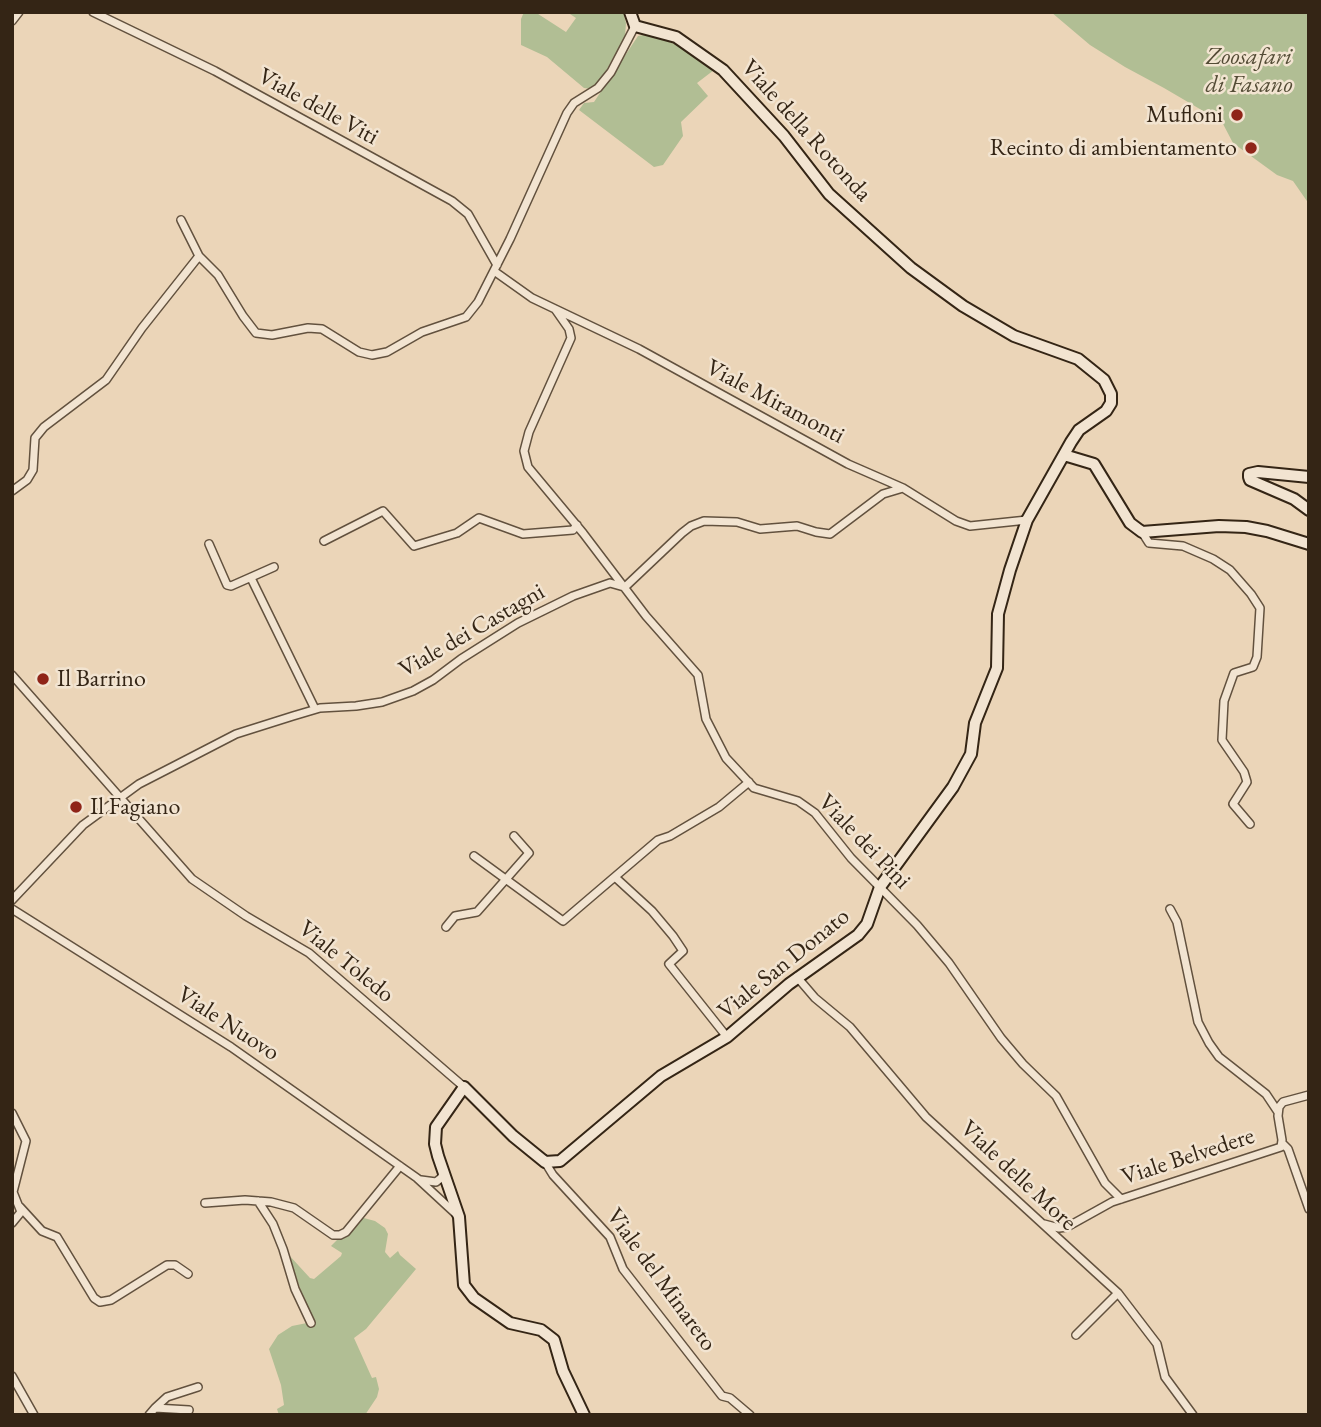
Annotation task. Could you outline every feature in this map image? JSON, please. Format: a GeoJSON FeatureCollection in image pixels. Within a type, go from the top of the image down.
{"type":"FeatureCollection","features":[{"type":"Feature","properties":{"kind":"street"},"geometry":{"type":"LineString","coordinates":[[12,21],[19,12]]}},
{"type":"Feature","properties":{"kind":"street","name":"Viale delle Viti"},"geometry":{"type":"LineString","coordinates":[[93,12],[215,71],[452,201],[468,214],[496,268]]}},
{"type":"Feature","properties":{"kind":"street"},"geometry":{"type":"LineString","coordinates":[[181,220],[198,256],[218,275],[243,317],[257,333],[272,335],[308,328],[322,329],[359,352],[372,355],[387,352],[422,332],[466,317],[478,302],[496,268],[567,113],[574,103],[598,89],[611,72],[635,26],[630,12]]}},
{"type":"Feature","properties":{"kind":"street","name":"Viale della Rotonda"},"geometry":{"type":"LineString","coordinates":[[635,26],[676,37],[723,70],[784,136],[829,194],[911,268],[963,306],[1014,336],[1078,359],[1094,370],[1104,380],[1111,394],[1111,403],[1106,411],[1079,430],[1064,455]]}},
{"type":"Feature","properties":{"kind":"street"},"geometry":{"type":"LineString","coordinates":[[12,491],[27,480],[33,470],[34,438],[44,427],[106,380],[198,256]]}},
{"type":"Feature","properties":{"kind":"street","name":"Viale Miramonti"},"geometry":{"type":"LineString","coordinates":[[496,268],[532,298],[639,349],[848,464],[903,488],[956,521],[970,526],[1027,520]]}},
{"type":"Feature","properties":{"kind":"street","name":"Viale dei Pini"},"geometry":{"type":"LineString","coordinates":[[555,309],[569,329],[571,338],[529,432],[524,451],[528,467],[646,616],[698,676],[706,719],[726,758],[754,788],[799,801],[815,813],[851,858],[917,925],[949,962],[1001,1038],[1056,1096],[1105,1183],[1121,1199]]}},
{"type":"Feature","properties":{"kind":"street"},"geometry":{"type":"LineString","coordinates":[[1064,455],[1094,464],[1130,523],[1142,532],[1149,543],[1183,546],[1213,559],[1230,570],[1260,608],[1257,657],[1253,667],[1234,673],[1224,701],[1222,740],[1244,772],[1247,782],[1233,804],[1250,824]]}},
{"type":"Feature","properties":{"kind":"street","name":"Viale San Donato"},"geometry":{"type":"LineString","coordinates":[[545,1162],[560,1161],[661,1076],[727,1037],[797,977],[858,935],[867,924],[880,887],[953,788],[971,754],[975,723],[997,668],[998,614],[1010,570],[1027,520],[1064,455]]}},
{"type":"Feature","properties":{"kind":"street"},"geometry":{"type":"LineString","coordinates":[[1309,477],[1258,472],[1249,474],[1250,480],[1294,499],[1309,510]]}},
{"type":"Feature","properties":{"kind":"street"},"geometry":{"type":"LineString","coordinates":[[625,587],[682,533],[704,521],[737,522],[760,529],[797,526],[830,534],[883,494],[903,488]]}},
{"type":"Feature","properties":{"kind":"street"},"geometry":{"type":"LineString","coordinates":[[324,541],[383,510],[414,546],[457,533],[479,518],[523,534],[573,530],[577,526]]}},
{"type":"Feature","properties":{"kind":"street"},"geometry":{"type":"LineString","coordinates":[[1142,532],[1219,526],[1246,527],[1309,544]]}},
{"type":"Feature","properties":{"kind":"street"},"geometry":{"type":"LineString","coordinates":[[209,544],[227,585],[251,578],[274,566]]}},
{"type":"Feature","properties":{"kind":"street"},"geometry":{"type":"LineString","coordinates":[[251,578],[316,709]]}},
{"type":"Feature","properties":{"kind":"street","name":"Viale dei Castagni"},"geometry":{"type":"LineString","coordinates":[[12,900],[83,825],[121,796],[236,734],[316,709],[382,702],[413,691],[524,620],[573,596],[610,583],[625,587]]}},
{"type":"Feature","properties":{"kind":"street","name":"Viale Toledo"},"geometry":{"type":"LineString","coordinates":[[12,675],[192,879],[246,916],[309,953],[464,1087],[513,1136],[545,1162]]}},
{"type":"Feature","properties":{"kind":"street"},"geometry":{"type":"LineString","coordinates":[[474,856],[563,921],[658,840],[670,836],[719,807],[749,782]]}},
{"type":"Feature","properties":{"kind":"street"},"geometry":{"type":"LineString","coordinates":[[446,927],[455,916],[477,912],[529,853],[514,836]]}},
{"type":"Feature","properties":{"kind":"street"},"geometry":{"type":"LineString","coordinates":[[616,877],[652,911],[673,936],[683,951],[669,964],[727,1037]]}},
{"type":"Feature","properties":{"kind":"street","name":"Viale Nuovo"},"geometry":{"type":"LineString","coordinates":[[12,909],[231,1047],[417,1178],[459,1217]]}},
{"type":"Feature","properties":{"kind":"street"},"geometry":{"type":"LineString","coordinates":[[1170,909],[1177,922],[1198,1022],[1209,1043],[1219,1057],[1266,1094],[1278,1112]]}},
{"type":"Feature","properties":{"kind":"street","name":"Viale delle More"},"geometry":{"type":"LineString","coordinates":[[797,977],[815,998],[850,1027],[926,1117],[1118,1293],[1157,1344],[1165,1377],[1193,1415]]}},
{"type":"Feature","properties":{"kind":"street"},"geometry":{"type":"LineString","coordinates":[[464,1087],[436,1127],[435,1144],[459,1217],[464,1285],[474,1298],[510,1323],[541,1330],[554,1340],[563,1371],[584,1415]]}},
{"type":"Feature","properties":{"kind":"street","name":"Viale Belvedere"},"geometry":{"type":"LineString","coordinates":[[1040,1223],[1059,1228],[1067,1227],[1121,1199],[1281,1146],[1278,1112],[1283,1102],[1309,1095]]}},
{"type":"Feature","properties":{"kind":"street"},"geometry":{"type":"LineString","coordinates":[[12,1114],[26,1141],[13,1192],[20,1207],[42,1231],[57,1237],[94,1298],[100,1302],[111,1300],[167,1265],[175,1265],[188,1274]]}},
{"type":"Feature","properties":{"kind":"street"},"geometry":{"type":"LineString","coordinates":[[1282,1143],[1288,1149],[1309,1209]]}},
{"type":"Feature","properties":{"kind":"street","name":"Viale del Minareto"},"geometry":{"type":"LineString","coordinates":[[545,1162],[553,1175],[610,1237],[623,1269],[722,1396],[730,1398],[751,1415]]}},
{"type":"Feature","properties":{"kind":"street"},"geometry":{"type":"LineString","coordinates":[[205,1203],[258,1201],[294,1208],[333,1235],[340,1235],[346,1232],[400,1166]]}},
{"type":"Feature","properties":{"kind":"street"},"geometry":{"type":"LineString","coordinates":[[429,1182],[441,1178],[444,1172]]}},
{"type":"Feature","properties":{"kind":"street","name":"Viale Nuovo"},"geometry":{"type":"LineString","coordinates":[[417,1178],[451,1192]]}},
{"type":"Feature","properties":{"kind":"street"},"geometry":{"type":"LineString","coordinates":[[436,1194],[451,1192]]}},
{"type":"Feature","properties":{"kind":"street"},"geometry":{"type":"LineString","coordinates":[[258,1201],[273,1224],[295,1289],[311,1324]]}},
{"type":"Feature","properties":{"kind":"street"},"geometry":{"type":"LineString","coordinates":[[12,1223],[20,1212],[20,1207]]}},
{"type":"Feature","properties":{"kind":"street"},"geometry":{"type":"LineString","coordinates":[[1076,1335],[1118,1293]]}},
{"type":"Feature","properties":{"kind":"street"},"geometry":{"type":"LineString","coordinates":[[12,1376],[34,1415]]}},
{"type":"Feature","properties":{"kind":"street"},"geometry":{"type":"LineString","coordinates":[[152,1411],[167,1397],[198,1387]]}},
{"type":"Feature","properties":{"kind":"street"},"geometry":{"type":"LineString","coordinates":[[152,1411],[189,1410]]}},
{"type":"Feature","properties":{"kind":"green space"},"geometry":{"type":"Polygon","coordinates":[[[524,12],[535,12],[566,32],[576,18],[567,12],[623,12],[625,36],[600,82],[591,89],[584,88],[547,57],[521,45],[521,19],[524,12]]]}},
{"type":"Feature","properties":{"kind":"green space","name":"Zoosafari di Fasano"},"geometry":{"type":"Polygon","coordinates":[[[1051,12],[1309,12],[1309,204],[1293,181],[1277,175],[1233,143],[1222,122],[1090,45],[1051,12]]]}},
{"type":"Feature","properties":{"kind":"green space"},"geometry":{"type":"Polygon","coordinates":[[[649,34],[680,46],[714,70],[697,83],[708,96],[681,122],[683,136],[663,165],[654,167],[579,110],[584,103],[594,102],[638,36],[649,34]]]}},
{"type":"Feature","properties":{"kind":"green space"},"geometry":{"type":"Polygon","coordinates":[[[360,1217],[375,1221],[385,1228],[388,1234],[385,1252],[390,1258],[398,1251],[416,1269],[366,1329],[354,1338],[372,1378],[376,1377],[379,1389],[377,1397],[365,1415],[279,1415],[277,1409],[284,1405],[281,1385],[269,1349],[278,1335],[292,1326],[312,1322],[288,1254],[314,1279],[341,1256],[342,1253],[331,1246],[360,1217]]]}},
{"type":"Feature","properties":{"kind":"place","name":"Mufloni"},"geometry":{"type":"Point","coordinates":[1237,115]}},
{"type":"Feature","properties":{"kind":"place","name":"Recinto di ambientamento"},"geometry":{"type":"Point","coordinates":[1251,148]}},
{"type":"Feature","properties":{"kind":"place","name":"Il Barrino"},"geometry":{"type":"Point","coordinates":[43,679]}},
{"type":"Feature","properties":{"kind":"place","name":"Il Fagiano"},"geometry":{"type":"Point","coordinates":[76,807]}}]}
